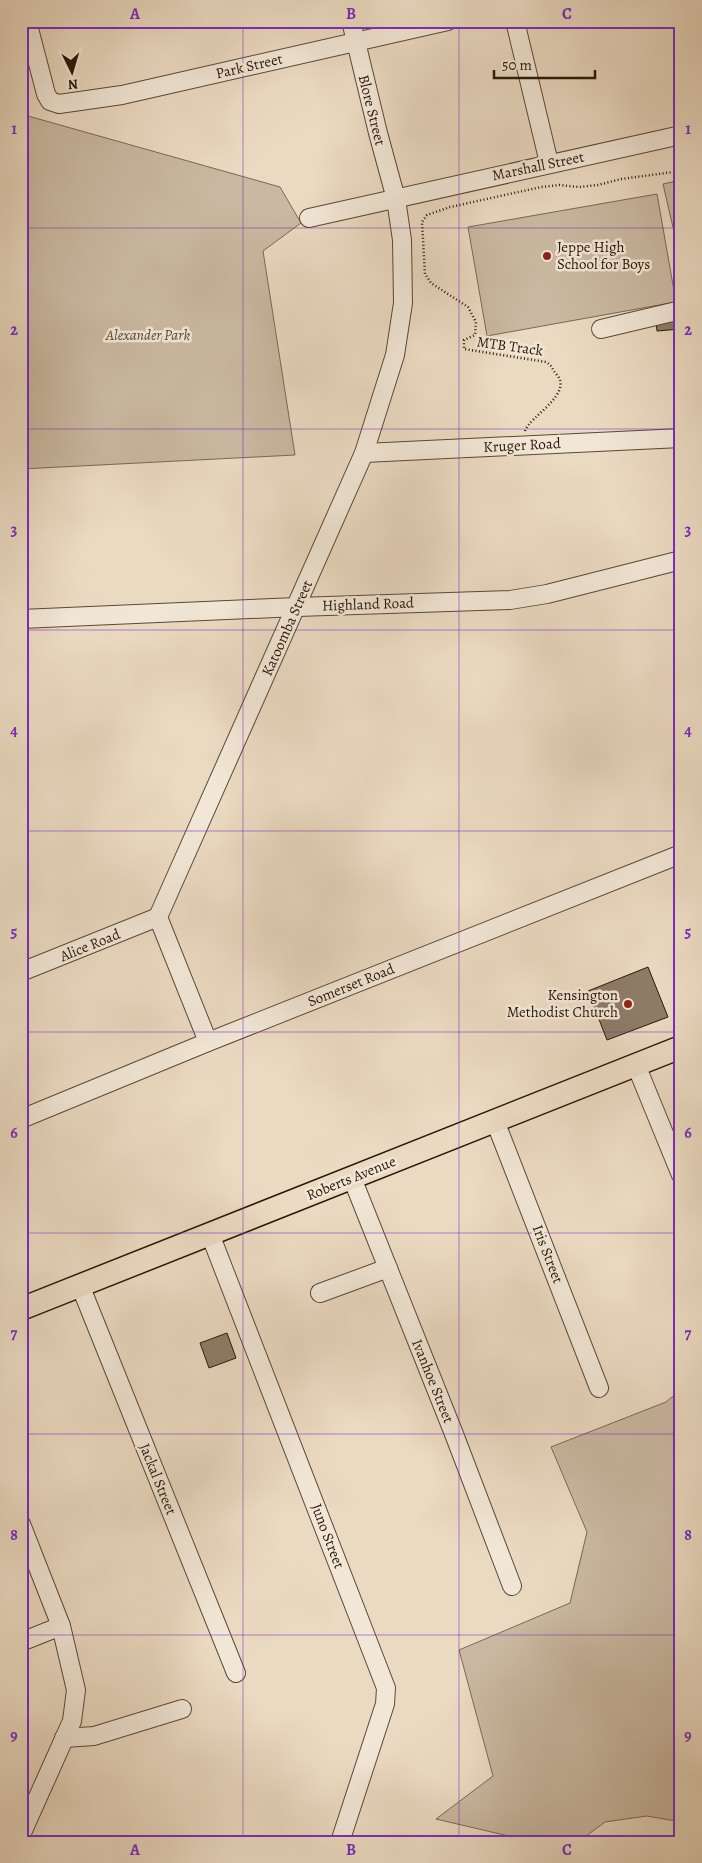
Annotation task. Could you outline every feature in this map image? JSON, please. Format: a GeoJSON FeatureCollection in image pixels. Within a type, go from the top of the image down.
{"type":"FeatureCollection","features":[{"type":"Feature","properties":{"kind":"main road","name":"Roberts Avenue"},"geometry":{"type":"LineString","coordinates":[[21,1309],[681,1047]]}},
{"type":"Feature","properties":{"kind":"street","name":"Park Street"},"geometry":{"type":"LineString","coordinates":[[27,21],[41,82],[50,101],[67,104],[122,95],[448,21]]}},
{"type":"Feature","properties":{"kind":"street","name":"Blore Street"},"geometry":{"type":"LineString","coordinates":[[351,21],[355,43],[396,199]]}},
{"type":"Feature","properties":{"kind":"street"},"geometry":{"type":"LineString","coordinates":[[516,21],[549,163]]}},
{"type":"Feature","properties":{"kind":"street","name":"Marshall Street"},"geometry":{"type":"LineString","coordinates":[[309,218],[681,135]]}},
{"type":"Feature","properties":{"kind":"street","name":"Katoomba Street"},"geometry":{"type":"LineString","coordinates":[[158,917],[364,453],[395,356],[401,325],[404,269],[396,199]]}},
{"type":"Feature","properties":{"kind":"street"},"geometry":{"type":"LineString","coordinates":[[601,329],[681,310]]}},
{"type":"Feature","properties":{"kind":"street","name":"Kruger Road"},"geometry":{"type":"LineString","coordinates":[[364,453],[681,438]]}},
{"type":"Feature","properties":{"kind":"street","name":"Highland Road"},"geometry":{"type":"LineString","coordinates":[[21,619],[530,598],[681,560]]}},
{"type":"Feature","properties":{"kind":"street","name":"Somerset Road"},"geometry":{"type":"LineString","coordinates":[[21,1119],[208,1042],[681,854]]}},
{"type":"Feature","properties":{"kind":"street"},"geometry":{"type":"LineString","coordinates":[[158,917],[208,1042]]}},
{"type":"Feature","properties":{"kind":"street","name":"Alice Road"},"geometry":{"type":"LineString","coordinates":[[21,972],[158,917]]}},
{"type":"Feature","properties":{"kind":"street"},"geometry":{"type":"LineString","coordinates":[[636,1065],[681,1175]]}},
{"type":"Feature","properties":{"kind":"street","name":"Iris Street"},"geometry":{"type":"LineString","coordinates":[[495,1121],[600,1388]]}},
{"type":"Feature","properties":{"kind":"street","name":"Ivanhoe Street"},"geometry":{"type":"LineString","coordinates":[[352,1178],[512,1586]]}},
{"type":"Feature","properties":{"kind":"street","name":"Juno Street"},"geometry":{"type":"LineString","coordinates":[[210,1234],[386,1688],[385,1704],[340,1842]]}},
{"type":"Feature","properties":{"kind":"street"},"geometry":{"type":"LineString","coordinates":[[320,1293],[388,1268]]}},
{"type":"Feature","properties":{"kind":"street","name":"Jackal Street"},"geometry":{"type":"LineString","coordinates":[[80,1285],[236,1673]]}},
{"type":"Feature","properties":{"kind":"street"},"geometry":{"type":"LineString","coordinates":[[21,1524],[61,1626],[76,1690],[72,1721],[28,1806],[21,1836]]}},
{"type":"Feature","properties":{"kind":"street"},"geometry":{"type":"LineString","coordinates":[[21,1642],[61,1626]]}},
{"type":"Feature","properties":{"kind":"street"},"geometry":{"type":"LineString","coordinates":[[64,1738],[94,1736],[182,1709]]}},
{"type":"Feature","properties":{"kind":"path","name":"MTB Track"},"geometry":{"type":"LineString","coordinates":[[524,445],[526,426],[544,412],[552,401],[560,387],[560,376],[546,362],[464,349],[464,340],[474,335],[476,319],[468,307],[431,283],[425,274],[422,222],[427,215],[450,207],[540,187],[598,185],[622,179],[681,171]]}},
{"type":"Feature","properties":{"kind":"path"},"geometry":{"type":"LineString","coordinates":[[674,416],[681,408]]}},
{"type":"Feature","properties":{"kind":"green space","name":"Alexander Park"},"geometry":{"type":"Polygon","coordinates":[[[21,114],[280,187],[301,223],[263,251],[295,455],[21,469],[21,114]]]}},
{"type":"Feature","properties":{"kind":"green space"},"geometry":{"type":"Polygon","coordinates":[[[681,180],[681,262],[663,184],[681,180]]]}},
{"type":"Feature","properties":{"kind":"green space"},"geometry":{"type":"Polygon","coordinates":[[[657,194],[676,302],[487,336],[468,227],[657,194]]]}},
{"type":"Feature","properties":{"kind":"green space"},"geometry":{"type":"Polygon","coordinates":[[[681,1390],[681,1822],[647,1816],[605,1822],[578,1842],[534,1842],[436,1819],[493,1776],[459,1650],[570,1603],[587,1532],[551,1447],[666,1402],[681,1390]]]}},
{"type":"Feature","properties":{"kind":"building"},"geometry":{"type":"Polygon","coordinates":[[[679,318],[680,329],[657,331],[656,321],[679,318]]]}},
{"type":"Feature","properties":{"kind":"building","name":"Kensington Methodist Church"},"geometry":{"type":"Polygon","coordinates":[[[648,967],[668,1017],[607,1040],[588,991],[648,967]]]}},
{"type":"Feature","properties":{"kind":"building"},"geometry":{"type":"Polygon","coordinates":[[[227,1333],[236,1358],[209,1368],[200,1343],[227,1333]]]}},
{"type":"Feature","properties":{"kind":"place","name":"Jeppe High School for Boys"},"geometry":{"type":"Point","coordinates":[547,256]}},
{"type":"Feature","properties":{"kind":"place","name":"Kensington Methodist Church"},"geometry":{"type":"Point","coordinates":[628,1004]}}]}
